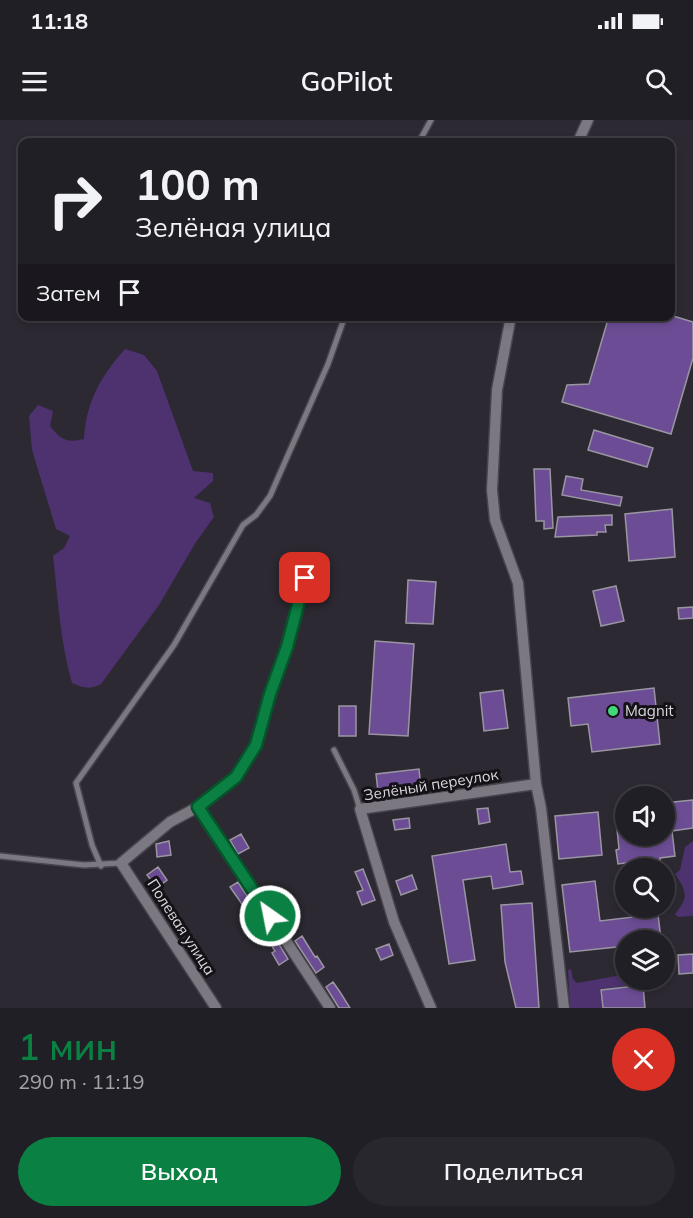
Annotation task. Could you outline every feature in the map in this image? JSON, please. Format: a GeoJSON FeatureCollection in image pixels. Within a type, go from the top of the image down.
{"type":"FeatureCollection","features":[{"type":"Feature","properties":{"kind":"street"},"geometry":{"type":"LineString","coordinates":[[580,138],[588,120]]}},
{"type":"Feature","properties":{"kind":"street"},"geometry":{"type":"LineString","coordinates":[[511,321],[496,390],[492,490],[495,520],[518,583],[536,784],[541,808],[564,1008]]}},
{"type":"Feature","properties":{"kind":"street"},"geometry":{"type":"LineString","coordinates":[[121,863],[170,822],[198,807],[236,777],[256,745],[270,694],[287,647],[305,578]]}},
{"type":"Feature","properties":{"kind":"street","name":"Зелёный переулок"},"geometry":{"type":"LineString","coordinates":[[431,1008],[394,922],[360,809],[536,784]]}},
{"type":"Feature","properties":{"kind":"street"},"geometry":{"type":"LineString","coordinates":[[198,807],[330,1008]]}},
{"type":"Feature","properties":{"kind":"street","name":"Полевая улица"},"geometry":{"type":"LineString","coordinates":[[121,863],[216,1008]]}},
{"type":"Feature","properties":{"kind":"lane"},"geometry":{"type":"LineString","coordinates":[[421,138],[431,120]]}},
{"type":"Feature","properties":{"kind":"lane"},"geometry":{"type":"LineString","coordinates":[[101,866],[92,845],[76,783],[174,645],[243,525],[256,515],[270,496],[328,364],[343,321]]}},
{"type":"Feature","properties":{"kind":"lane"},"geometry":{"type":"LineString","coordinates":[[334,750],[354,790],[360,809]]}},
{"type":"Feature","properties":{"kind":"lane"},"geometry":{"type":"LineString","coordinates":[[0,856],[101,866],[121,863]]}},
{"type":"Feature","properties":{"kind":"shaded area"},"geometry":{"type":"Polygon","coordinates":[[[125,349],[144,355],[157,371],[193,471],[213,473],[213,481],[194,498],[210,503],[214,517],[196,542],[159,605],[101,684],[86,688],[72,683],[58,604],[53,556],[64,548],[70,536],[56,529],[32,450],[29,416],[38,405],[53,411],[50,426],[58,434],[73,441],[84,439],[88,413],[96,390],[125,349]]]}},
{"type":"Feature","properties":{"kind":"shaded area"},"geometry":{"type":"Polygon","coordinates":[[[693,841],[693,916],[678,917],[675,914],[683,903],[685,894],[675,874],[680,870],[685,847],[693,841]]]}},
{"type":"Feature","properties":{"kind":"shaded area"},"geometry":{"type":"Polygon","coordinates":[[[571,969],[573,979],[577,983],[615,976],[615,987],[600,989],[602,1008],[570,1008],[568,970],[571,969]]]}},
{"type":"Feature","properties":{"kind":"building"},"geometry":{"type":"Polygon","coordinates":[[[675,317],[693,322],[693,358],[671,434],[562,402],[567,385],[589,384],[608,321],[675,321],[675,317]]]}},
{"type":"Feature","properties":{"kind":"building"},"geometry":{"type":"Polygon","coordinates":[[[594,430],[653,448],[647,467],[588,450],[594,430]]]}},
{"type":"Feature","properties":{"kind":"building"},"geometry":{"type":"Polygon","coordinates":[[[534,469],[550,469],[553,528],[544,529],[544,521],[536,521],[534,469]]]}},
{"type":"Feature","properties":{"kind":"building"},"geometry":{"type":"Polygon","coordinates":[[[566,476],[583,479],[581,490],[622,497],[620,506],[562,495],[566,476]]]}},
{"type":"Feature","properties":{"kind":"building"},"geometry":{"type":"Polygon","coordinates":[[[672,509],[675,557],[629,561],[625,514],[672,509]]]}},
{"type":"Feature","properties":{"kind":"building"},"geometry":{"type":"Polygon","coordinates":[[[612,515],[612,525],[605,525],[606,532],[597,532],[597,535],[555,537],[558,517],[612,515]]]}},
{"type":"Feature","properties":{"kind":"building"},"geometry":{"type":"Polygon","coordinates":[[[408,580],[436,582],[433,624],[406,623],[408,580]]]}},
{"type":"Feature","properties":{"kind":"building"},"geometry":{"type":"Polygon","coordinates":[[[616,586],[624,621],[601,626],[593,591],[616,586]]]}},
{"type":"Feature","properties":{"kind":"building"},"geometry":{"type":"Polygon","coordinates":[[[693,607],[693,618],[679,619],[678,608],[693,607]]]}},
{"type":"Feature","properties":{"kind":"building"},"geometry":{"type":"Polygon","coordinates":[[[375,641],[414,644],[408,736],[369,734],[375,641]]]}},
{"type":"Feature","properties":{"kind":"building","name":"Magnit"},"geometry":{"type":"Polygon","coordinates":[[[654,688],[660,744],[592,752],[588,724],[571,726],[568,698],[654,688]]]}},
{"type":"Feature","properties":{"kind":"building"},"geometry":{"type":"Polygon","coordinates":[[[503,690],[508,728],[484,731],[480,693],[503,690]]]}},
{"type":"Feature","properties":{"kind":"building"},"geometry":{"type":"Polygon","coordinates":[[[339,706],[356,706],[356,736],[339,736],[339,706]]]}},
{"type":"Feature","properties":{"kind":"building"},"geometry":{"type":"Polygon","coordinates":[[[419,769],[421,787],[378,792],[376,774],[419,769]]]}},
{"type":"Feature","properties":{"kind":"building"},"geometry":{"type":"Polygon","coordinates":[[[693,800],[693,828],[675,831],[675,802],[693,800]]]}},
{"type":"Feature","properties":{"kind":"building"},"geometry":{"type":"Polygon","coordinates":[[[488,808],[490,822],[479,824],[477,809],[488,808]]]}},
{"type":"Feature","properties":{"kind":"building"},"geometry":{"type":"Polygon","coordinates":[[[598,812],[602,855],[559,859],[555,816],[598,812]]]}},
{"type":"Feature","properties":{"kind":"building"},"geometry":{"type":"Polygon","coordinates":[[[409,818],[410,828],[395,830],[393,820],[409,818]]]}},
{"type":"Feature","properties":{"kind":"building"},"geometry":{"type":"Polygon","coordinates":[[[241,834],[249,848],[238,854],[230,840],[241,834]]]}},
{"type":"Feature","properties":{"kind":"building"},"geometry":{"type":"Polygon","coordinates":[[[169,841],[171,855],[157,857],[156,844],[169,841]]]}},
{"type":"Feature","properties":{"kind":"building"},"geometry":{"type":"Polygon","coordinates":[[[506,844],[510,872],[521,871],[523,884],[493,889],[491,876],[463,880],[475,960],[449,964],[432,856],[506,844]]]}},
{"type":"Feature","properties":{"kind":"building"},"geometry":{"type":"Polygon","coordinates":[[[619,846],[674,846],[675,856],[617,858],[616,850],[619,849],[619,846]]]}},
{"type":"Feature","properties":{"kind":"building"},"geometry":{"type":"Polygon","coordinates":[[[158,867],[167,880],[157,888],[147,875],[158,867]]]}},
{"type":"Feature","properties":{"kind":"building"},"geometry":{"type":"Polygon","coordinates":[[[363,869],[375,900],[362,905],[357,892],[363,890],[355,872],[363,869]]]}},
{"type":"Feature","properties":{"kind":"building"},"geometry":{"type":"Polygon","coordinates":[[[412,875],[417,889],[401,895],[396,881],[412,875]]]}},
{"type":"Feature","properties":{"kind":"building"},"geometry":{"type":"Polygon","coordinates":[[[595,881],[600,921],[658,918],[660,930],[615,930],[615,947],[570,952],[562,885],[595,881]]]}},
{"type":"Feature","properties":{"kind":"building"},"geometry":{"type":"Polygon","coordinates":[[[238,882],[258,913],[251,917],[230,887],[238,882]]]}},
{"type":"Feature","properties":{"kind":"building"},"geometry":{"type":"Polygon","coordinates":[[[532,903],[539,1008],[516,1008],[505,962],[501,905],[532,903]]]}},
{"type":"Feature","properties":{"kind":"building"},"geometry":{"type":"Polygon","coordinates":[[[269,928],[288,959],[279,965],[272,953],[275,951],[263,932],[269,928]]]}},
{"type":"Feature","properties":{"kind":"building"},"geometry":{"type":"Polygon","coordinates":[[[302,936],[324,967],[316,973],[295,941],[302,936]]]}},
{"type":"Feature","properties":{"kind":"building"},"geometry":{"type":"Polygon","coordinates":[[[389,944],[393,955],[381,960],[376,949],[389,944]]]}},
{"type":"Feature","properties":{"kind":"building"},"geometry":{"type":"Polygon","coordinates":[[[693,954],[693,973],[679,974],[678,955],[693,954]]]}},
{"type":"Feature","properties":{"kind":"building"},"geometry":{"type":"Polygon","coordinates":[[[333,982],[350,1008],[339,1008],[326,987],[333,982]]]}},
{"type":"Feature","properties":{"kind":"building"},"geometry":{"type":"Polygon","coordinates":[[[601,990],[643,990],[645,1008],[603,1008],[601,990]]]}},
{"type":"Feature","properties":{"kind":"place","name":"Magnit"},"geometry":{"type":"Point","coordinates":[613,711]}},
{"type":"Feature","properties":{"kind":"route"},"geometry":{"type":"LineString","coordinates":[[270,916],[198,807],[236,777],[256,745],[270,694],[287,647],[305,578]]}}]}
